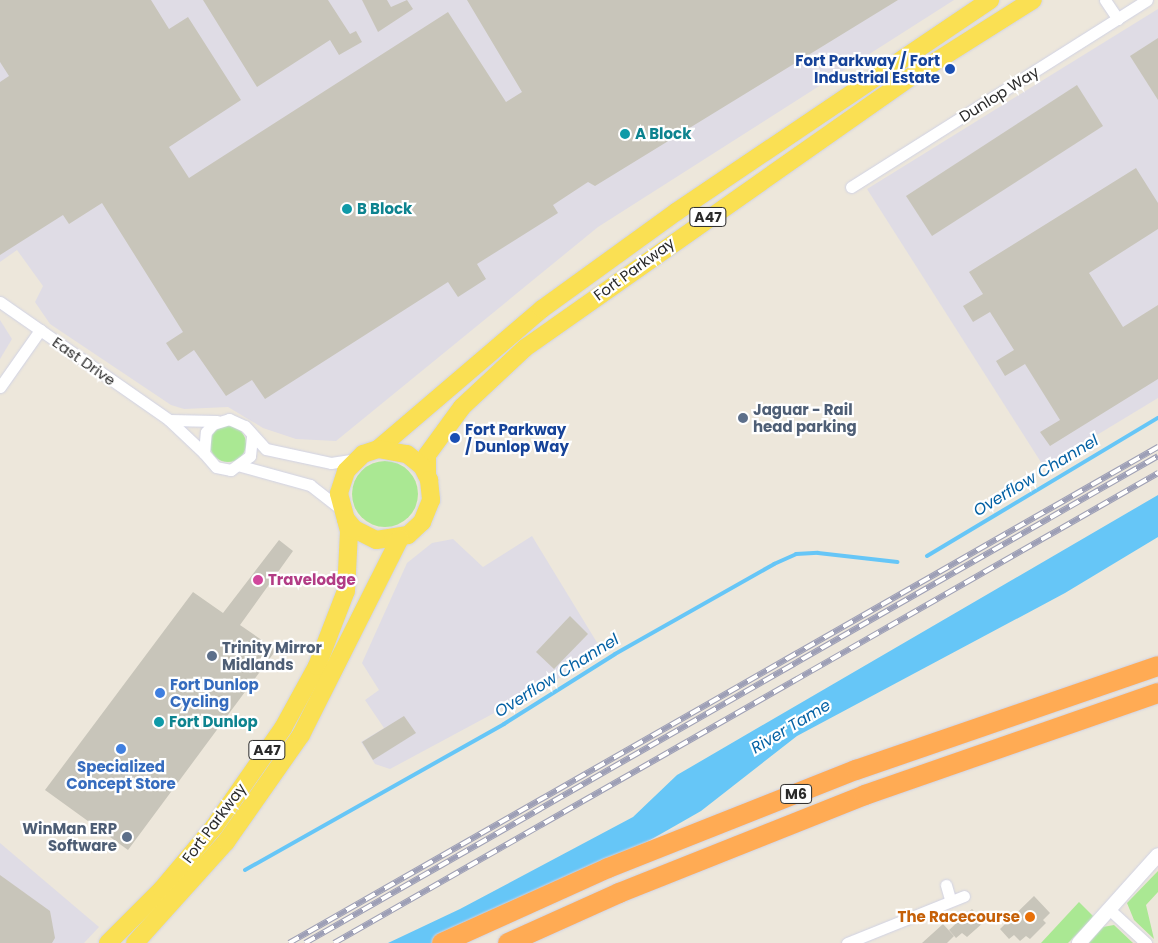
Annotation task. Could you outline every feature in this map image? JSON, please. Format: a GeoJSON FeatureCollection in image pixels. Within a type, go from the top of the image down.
{"type":"FeatureCollection","features":[{"type":"Feature","properties":{"kind":"highway","name":"M6"},"geometry":{"type":"LineString","coordinates":[[442,943],[608,868],[856,770],[1158,666]]}},
{"type":"Feature","properties":{"kind":"highway","name":"M6"},"geometry":{"type":"LineString","coordinates":[[508,943],[619,893],[865,795],[1158,693]]}},
{"type":"Feature","properties":{"kind":"main road","name":"Fort Parkway"},"geometry":{"type":"LineString","coordinates":[[108,943],[162,889],[214,827],[287,720],[317,666],[346,591],[350,564],[340,486],[356,459],[378,449],[542,309],[676,212],[990,0]]}},
{"type":"Feature","properties":{"kind":"main road","name":"Fort Parkway"},"geometry":{"type":"LineString","coordinates":[[135,943],[226,842],[301,735],[400,538],[416,529],[426,516],[431,492],[427,475],[427,455],[462,408],[525,348],[911,77],[1033,0]]}},
{"type":"Feature","properties":{"kind":"main road"},"geometry":{"type":"LineString","coordinates":[[378,449],[407,454],[427,475]]}},
{"type":"Feature","properties":{"kind":"main road"},"geometry":{"type":"LineString","coordinates":[[344,514],[354,529],[376,540],[400,538]]}},
{"type":"Feature","properties":{"kind":"street"},"geometry":{"type":"LineString","coordinates":[[1105,0],[1118,19]]}},
{"type":"Feature","properties":{"kind":"street","name":"Dunlop Way"},"geometry":{"type":"LineString","coordinates":[[851,188],[1147,0]]}},
{"type":"Feature","properties":{"kind":"street","name":"East Drive"},"geometry":{"type":"LineString","coordinates":[[0,302],[169,420],[204,453]]}},
{"type":"Feature","properties":{"kind":"street"},"geometry":{"type":"LineString","coordinates":[[0,387],[40,330]]}},
{"type":"Feature","properties":{"kind":"street"},"geometry":{"type":"LineString","coordinates":[[169,420],[222,420],[240,423],[266,449],[286,456],[331,463],[356,459]]}},
{"type":"Feature","properties":{"kind":"street"},"geometry":{"type":"LineString","coordinates":[[222,420],[206,432],[204,453],[216,467],[231,470],[241,466],[250,456],[252,437]]}},
{"type":"Feature","properties":{"kind":"street"},"geometry":{"type":"LineString","coordinates":[[241,466],[310,485],[344,514]]}},
{"type":"Feature","properties":{"kind":"street"},"geometry":{"type":"LineString","coordinates":[[1079,943],[1158,856]]}},
{"type":"Feature","properties":{"kind":"street"},"geometry":{"type":"LineString","coordinates":[[946,885],[950,899]]}},
{"type":"Feature","properties":{"kind":"street"},"geometry":{"type":"LineString","coordinates":[[847,943],[950,899],[964,896]]}},
{"type":"Feature","properties":{"kind":"street"},"geometry":{"type":"LineString","coordinates":[[1110,910],[1146,943]]}},
{"type":"Feature","properties":{"kind":"shaded area"},"geometry":{"type":"Polygon","coordinates":[[[0,0],[954,0],[598,227],[336,441],[296,439],[263,428],[228,407],[184,409],[171,405],[50,324],[35,302],[43,286],[17,250],[0,262],[0,0]]]}},
{"type":"Feature","properties":{"kind":"shaded area"},"geometry":{"type":"Polygon","coordinates":[[[1158,9],[1158,398],[1044,467],[867,189],[1158,9]]]}},
{"type":"Feature","properties":{"kind":"shaded area"},"geometry":{"type":"Polygon","coordinates":[[[0,320],[12,339],[0,359],[0,320]]]}},
{"type":"Feature","properties":{"kind":"shaded area"},"geometry":{"type":"Polygon","coordinates":[[[532,536],[604,654],[390,769],[375,764],[361,742],[384,728],[365,700],[379,690],[362,663],[407,563],[432,543],[453,539],[483,567],[532,536]]]}},
{"type":"Feature","properties":{"kind":"shaded area"},"geometry":{"type":"Polygon","coordinates":[[[0,843],[99,927],[84,943],[0,943],[0,843]]]}},
{"type":"Feature","properties":{"kind":"green space"},"geometry":{"type":"Polygon","coordinates":[[[228,426],[241,431],[246,444],[241,457],[228,462],[215,457],[210,444],[215,431],[228,426]]]}},
{"type":"Feature","properties":{"kind":"green space"},"geometry":{"type":"Polygon","coordinates":[[[385,461],[397,464],[408,471],[415,482],[418,494],[415,506],[408,517],[397,524],[385,527],[373,524],[362,517],[355,506],[352,494],[355,482],[362,471],[373,464],[385,461]]]}},
{"type":"Feature","properties":{"kind":"green space"},"geometry":{"type":"Polygon","coordinates":[[[1158,871],[1158,892],[1146,905],[1154,939],[1134,920],[1127,903],[1158,871]]]}},
{"type":"Feature","properties":{"kind":"green space"},"geometry":{"type":"Polygon","coordinates":[[[1079,902],[1093,916],[1090,921],[1068,943],[1041,943],[1079,902]]]}},
{"type":"Feature","properties":{"kind":"green space"},"geometry":{"type":"Polygon","coordinates":[[[1114,925],[1133,943],[1089,943],[1103,927],[1114,925]]]}},
{"type":"Feature","properties":{"kind":"water","name":"River Tame"},"geometry":{"type":"Polygon","coordinates":[[[1158,495],[1158,537],[1065,593],[797,736],[701,811],[561,891],[453,943],[388,943],[460,909],[633,817],[677,775],[1158,495]]]}},
{"type":"Feature","properties":{"kind":"building"},"geometry":{"type":"Polygon","coordinates":[[[0,0],[151,0],[169,29],[188,17],[241,100],[169,147],[189,178],[448,12],[506,102],[522,92],[467,0],[898,0],[595,186],[588,182],[553,205],[558,213],[477,264],[486,279],[458,297],[448,282],[265,399],[252,380],[226,396],[194,350],[178,361],[166,343],[183,332],[102,203],[69,224],[63,215],[0,255],[0,82],[9,76],[0,62],[0,0]]]}},
{"type":"Feature","properties":{"kind":"building"},"geometry":{"type":"Polygon","coordinates":[[[203,0],[328,0],[350,34],[356,31],[362,42],[339,55],[330,40],[257,87],[203,0]]]}},
{"type":"Feature","properties":{"kind":"building"},"geometry":{"type":"Polygon","coordinates":[[[362,0],[387,0],[391,7],[407,0],[413,9],[378,32],[362,0]]]}},
{"type":"Feature","properties":{"kind":"building"},"geometry":{"type":"Polygon","coordinates":[[[1158,38],[1158,100],[1130,56],[1158,38]]]}},
{"type":"Feature","properties":{"kind":"building"},"geometry":{"type":"Polygon","coordinates":[[[1077,85],[1103,126],[932,236],[906,196],[1077,85]]]}},
{"type":"Feature","properties":{"kind":"building"},"geometry":{"type":"Polygon","coordinates":[[[1136,168],[1158,203],[1158,229],[1089,273],[1123,327],[1158,305],[1158,379],[1050,446],[1040,432],[1060,420],[1025,364],[1005,376],[996,361],[1014,350],[990,312],[973,322],[963,306],[983,294],[969,272],[1136,168]]]}},
{"type":"Feature","properties":{"kind":"building","name":"Fort Dunlop"},"geometry":{"type":"Polygon","coordinates":[[[279,540],[293,551],[240,625],[276,650],[128,850],[45,790],[193,592],[223,613],[279,540]]]}},
{"type":"Feature","properties":{"kind":"building"},"geometry":{"type":"Polygon","coordinates":[[[570,616],[588,634],[554,669],[536,652],[570,616]]]}},
{"type":"Feature","properties":{"kind":"building"},"geometry":{"type":"Polygon","coordinates":[[[404,716],[416,733],[373,760],[362,742],[404,716]]]}},
{"type":"Feature","properties":{"kind":"building"},"geometry":{"type":"Polygon","coordinates":[[[0,875],[50,911],[55,938],[52,943],[0,943],[0,875]]]}},
{"type":"Feature","properties":{"kind":"building","name":"The Racecourse"},"geometry":{"type":"Polygon","coordinates":[[[1034,896],[1050,913],[1043,920],[1046,923],[1030,939],[1026,936],[1020,941],[1014,935],[1009,939],[1000,929],[1034,896]]]}},
{"type":"Feature","properties":{"kind":"building"},"geometry":{"type":"Polygon","coordinates":[[[972,909],[984,922],[967,937],[962,933],[956,938],[949,930],[972,909]]]}},
{"type":"Feature","properties":{"kind":"building"},"geometry":{"type":"Polygon","coordinates":[[[943,924],[954,936],[947,943],[922,943],[943,924]]]}},
{"type":"Feature","properties":{"kind":"waterway","name":"Overflow Channel"},"geometry":{"type":"LineString","coordinates":[[927,556],[1158,418]]}},
{"type":"Feature","properties":{"kind":"waterway","name":"Overflow Channel"},"geometry":{"type":"LineString","coordinates":[[245,870],[504,724],[615,654],[774,564],[796,554],[818,553],[897,562]]}},
{"type":"Feature","properties":{"kind":"railway"},"geometry":{"type":"LineString","coordinates":[[289,943],[1158,447]]}},
{"type":"Feature","properties":{"kind":"railway"},"geometry":{"type":"LineString","coordinates":[[305,943],[1158,456]]}},
{"type":"Feature","properties":{"kind":"railway"},"geometry":{"type":"LineString","coordinates":[[334,943],[1158,473]]}},
{"type":"Feature","properties":{"kind":"place","name":"Fort Parkway / Fort Industrial Estate"},"geometry":{"type":"Point","coordinates":[950,69]}},
{"type":"Feature","properties":{"kind":"place","name":"A Block"},"geometry":{"type":"Point","coordinates":[625,134]}},
{"type":"Feature","properties":{"kind":"place","name":"B Block"},"geometry":{"type":"Point","coordinates":[347,209]}},
{"type":"Feature","properties":{"kind":"place","name":"Jaguar - Rail head parking"},"geometry":{"type":"Point","coordinates":[743,418]}},
{"type":"Feature","properties":{"kind":"place","name":"Fort Parkway / Dunlop Way"},"geometry":{"type":"Point","coordinates":[455,438]}},
{"type":"Feature","properties":{"kind":"place","name":"Travelodge"},"geometry":{"type":"Point","coordinates":[258,580]}},
{"type":"Feature","properties":{"kind":"place","name":"Trinity Mirror Midlands"},"geometry":{"type":"Point","coordinates":[212,656]}},
{"type":"Feature","properties":{"kind":"place","name":"Fort Dunlop Cycling"},"geometry":{"type":"Point","coordinates":[160,693]}},
{"type":"Feature","properties":{"kind":"place","name":"Fort Dunlop"},"geometry":{"type":"Point","coordinates":[159,722]}},
{"type":"Feature","properties":{"kind":"place","name":"Specialized Concept Store"},"geometry":{"type":"Point","coordinates":[121,749]}},
{"type":"Feature","properties":{"kind":"place","name":"WinMan ERP Software"},"geometry":{"type":"Point","coordinates":[127,837]}},
{"type":"Feature","properties":{"kind":"place","name":"The Racecourse"},"geometry":{"type":"Point","coordinates":[1030,917]}}]}
